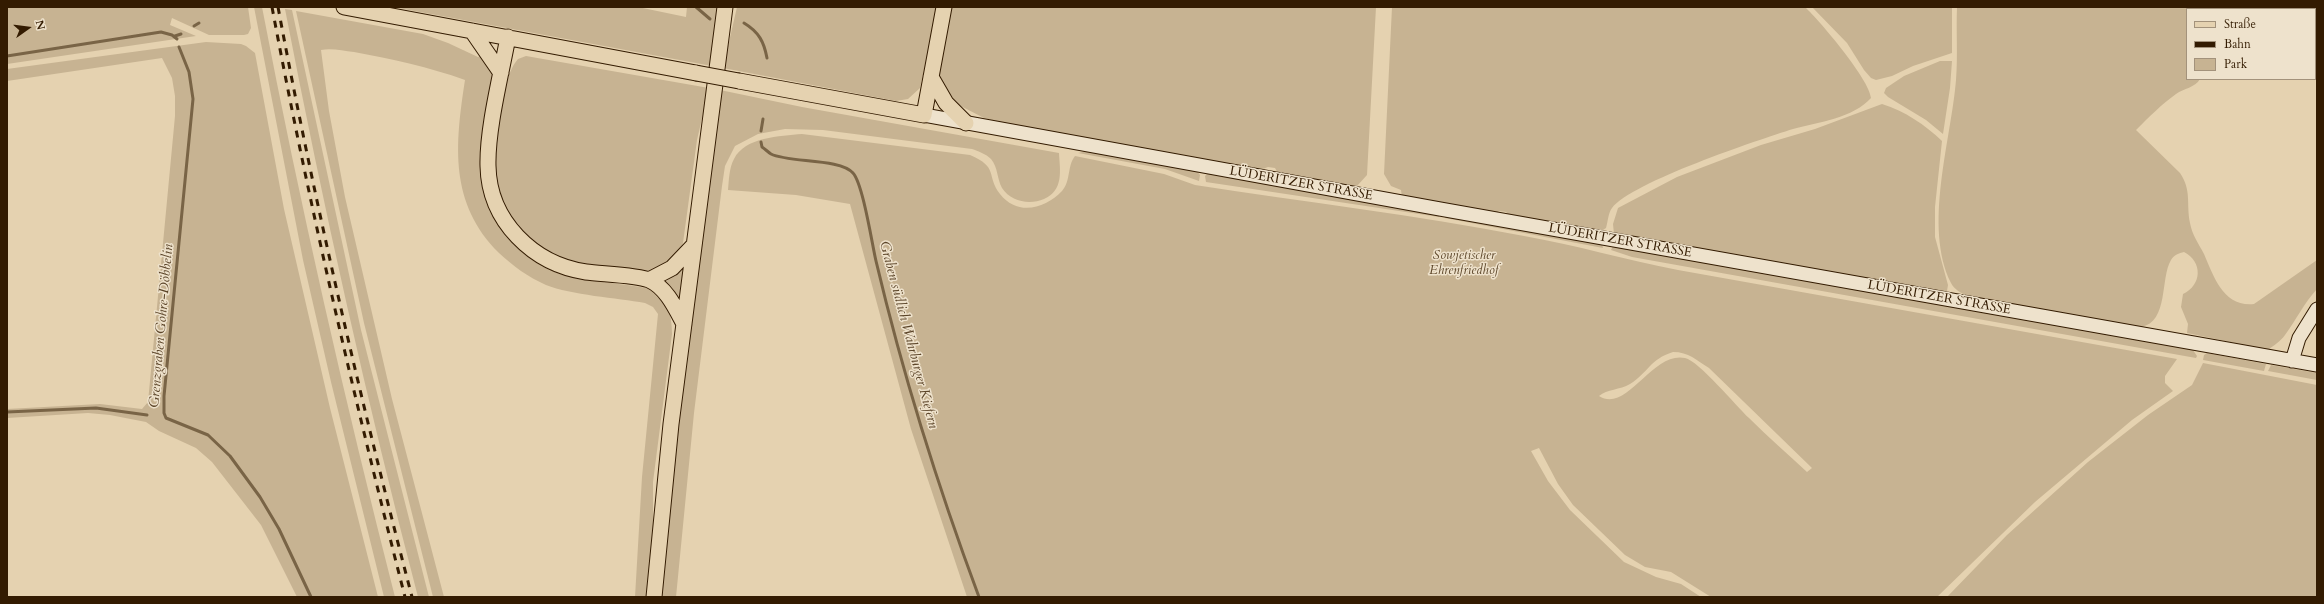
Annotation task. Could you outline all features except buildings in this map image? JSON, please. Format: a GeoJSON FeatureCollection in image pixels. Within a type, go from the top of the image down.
{"type":"FeatureCollection","features":[{"type":"Feature","properties":{"kind":"main road"},"geometry":{"type":"LineString","coordinates":[[344,7],[924,115],[944,7]]}},
{"type":"Feature","properties":{"kind":"main road"},"geometry":{"type":"LineString","coordinates":[[654,597],[665,473],[725,7]]}},
{"type":"Feature","properties":{"kind":"main road"},"geometry":{"type":"LineString","coordinates":[[472,31],[501,73]]}},
{"type":"Feature","properties":{"kind":"main road"},"geometry":{"type":"LineString","coordinates":[[508,37],[488,150],[488,166],[492,194],[508,225],[528,247],[556,264],[584,272],[649,280],[672,268],[694,245]]}},
{"type":"Feature","properties":{"kind":"main road"},"geometry":{"type":"LineString","coordinates":[[931,77],[946,103],[966,123]]}},
{"type":"Feature","properties":{"kind":"main road","name":"LÜDERITZER STRASSE"},"geometry":{"type":"LineString","coordinates":[[924,115],[2317,365]]}},
{"type":"Feature","properties":{"kind":"main road"},"geometry":{"type":"LineString","coordinates":[[649,280],[670,300],[684,324]]}},
{"type":"Feature","properties":{"kind":"main road"},"geometry":{"type":"LineString","coordinates":[[2292,361],[2299,338],[2317,310]]}},
{"type":"Feature","properties":{"kind":"green space"},"geometry":{"type":"Polygon","coordinates":[[[7,7],[248,7],[251,28],[248,34],[244,35],[209,35],[172,18],[170,25],[196,36],[7,64],[7,7]]]}},
{"type":"Feature","properties":{"kind":"green space"},"geometry":{"type":"Polygon","coordinates":[[[254,7],[262,7],[324,303],[358,450],[395,597],[384,597],[331,382],[303,260],[254,7]]]}},
{"type":"Feature","properties":{"kind":"green space"},"geometry":{"type":"Polygon","coordinates":[[[393,7],[638,7],[686,17],[687,7],[720,7],[712,66],[393,7]]]}},
{"type":"Feature","properties":{"kind":"green space"},"geometry":{"type":"Polygon","coordinates":[[[737,7],[938,7],[920,88],[908,99],[896,101],[723,68],[737,7]]]}},
{"type":"Feature","properties":{"kind":"green space"},"geometry":{"type":"Polygon","coordinates":[[[950,7],[1376,7],[1367,175],[1357,186],[1349,186],[1279,175],[1275,168],[1268,167],[1260,170],[1004,123],[984,118],[953,102],[939,79],[950,7]]]}},
{"type":"Feature","properties":{"kind":"green space"},"geometry":{"type":"Polygon","coordinates":[[[1392,7],[1805,7],[1822,25],[1854,65],[1868,89],[1871,98],[1864,105],[1845,115],[1793,129],[1753,142],[1669,174],[1644,186],[1624,198],[1612,208],[1606,228],[1600,232],[1510,216],[1506,212],[1499,211],[1495,214],[1402,197],[1401,190],[1391,186],[1384,174],[1392,7]]]}},
{"type":"Feature","properties":{"kind":"green space"},"geometry":{"type":"Polygon","coordinates":[[[1812,7],[1952,7],[1952,53],[1913,66],[1892,76],[1876,80],[1871,78],[1864,70],[1847,43],[1812,7]]]}},
{"type":"Feature","properties":{"kind":"green space"},"geometry":{"type":"Polygon","coordinates":[[[1957,7],[2267,7],[2186,8],[2186,80],[2199,80],[2171,98],[2136,130],[2180,173],[2184,179],[2192,232],[2216,281],[2227,296],[2243,304],[2254,304],[2317,260],[2317,289],[2281,340],[2268,350],[2187,333],[2188,324],[2181,307],[2183,294],[2194,285],[2198,273],[2195,262],[2184,252],[2177,254],[2171,260],[2160,308],[2156,317],[2150,323],[2141,327],[1967,296],[1954,287],[1951,283],[1943,260],[1939,236],[1939,210],[1941,183],[1953,104],[1957,62],[1957,7]]]}},
{"type":"Feature","properties":{"kind":"green space"},"geometry":{"type":"Polygon","coordinates":[[[285,9],[292,10],[361,330],[429,597],[418,597],[381,451],[330,230],[285,9]]]}},
{"type":"Feature","properties":{"kind":"green space"},"geometry":{"type":"Polygon","coordinates":[[[296,11],[423,34],[448,43],[478,57],[484,55],[493,72],[493,79],[481,145],[483,185],[489,204],[497,221],[508,237],[521,251],[536,262],[553,271],[582,279],[650,289],[665,302],[670,314],[672,334],[653,482],[653,534],[649,597],[635,597],[642,477],[658,314],[653,307],[645,303],[581,294],[539,282],[527,275],[499,253],[483,234],[471,214],[464,193],[460,172],[458,150],[459,127],[465,80],[424,67],[354,52],[329,49],[321,50],[329,111],[345,197],[392,399],[444,597],[433,597],[364,323],[296,11]]]}},
{"type":"Feature","properties":{"kind":"green space"},"geometry":{"type":"Polygon","coordinates":[[[206,42],[241,44],[255,53],[284,209],[330,408],[378,597],[297,597],[261,525],[212,462],[196,448],[159,431],[146,422],[110,415],[88,413],[7,418],[7,409],[100,404],[142,409],[148,402],[175,116],[175,96],[172,78],[162,58],[7,81],[7,69],[206,42]]]}},
{"type":"Feature","properties":{"kind":"green space"},"geometry":{"type":"Polygon","coordinates":[[[526,56],[709,88],[697,140],[683,243],[675,256],[664,266],[654,271],[647,272],[622,271],[576,263],[558,258],[536,244],[516,226],[511,219],[502,200],[499,189],[496,166],[496,143],[504,96],[510,72],[518,59],[526,56]]]}},
{"type":"Feature","properties":{"kind":"green space"},"geometry":{"type":"Polygon","coordinates":[[[1940,61],[1952,61],[1950,88],[1943,134],[1926,120],[1888,97],[1884,93],[1886,88],[1904,76],[1940,61]]]}},
{"type":"Feature","properties":{"kind":"green space"},"geometry":{"type":"Polygon","coordinates":[[[720,90],[802,107],[1059,153],[1060,173],[1058,185],[1055,191],[1039,201],[1027,202],[1016,199],[1006,193],[1000,184],[995,166],[991,159],[972,149],[823,130],[785,129],[758,134],[735,146],[725,166],[722,186],[694,413],[676,597],[660,597],[667,516],[720,90]]]}},
{"type":"Feature","properties":{"kind":"green space"},"geometry":{"type":"Polygon","coordinates":[[[1882,104],[1899,110],[1914,119],[1929,129],[1942,141],[1935,207],[1935,237],[1948,285],[1947,291],[1944,292],[1614,234],[1613,224],[1618,208],[1677,177],[1761,145],[1815,129],[1882,104]]]}},
{"type":"Feature","properties":{"kind":"green space","name":"Sowjetischer Ehrenfriedhof"},"geometry":{"type":"Polygon","coordinates":[[[802,134],[970,155],[979,159],[989,168],[996,188],[1007,201],[1015,206],[1023,208],[1032,208],[1048,202],[1062,191],[1067,183],[1071,164],[1075,156],[1164,174],[1195,185],[1483,228],[1563,244],[1678,270],[2177,359],[2165,376],[2165,383],[2173,391],[2132,420],[2035,502],[1937,597],[1711,597],[1671,572],[1645,567],[1625,555],[1573,505],[1558,484],[1539,448],[1531,451],[1548,481],[1570,510],[1624,562],[1656,577],[1681,584],[1701,597],[967,597],[911,429],[850,204],[796,195],[728,190],[731,166],[739,152],[746,146],[764,139],[802,134]],[[1673,352],[1659,358],[1630,384],[1606,392],[1599,396],[1609,399],[1620,397],[1662,364],[1673,358],[1685,358],[1708,375],[1756,425],[1807,472],[1812,468],[1709,368],[1692,357],[1679,352],[1673,352]]]}},
{"type":"Feature","properties":{"kind":"green space"},"geometry":{"type":"Polygon","coordinates":[[[1087,151],[1197,171],[1200,175],[1199,181],[1165,169],[1078,153],[1087,151]]]}},
{"type":"Feature","properties":{"kind":"green space"},"geometry":{"type":"Polygon","coordinates":[[[1208,173],[1439,215],[1439,217],[1206,182],[1205,176],[1208,173]]]}},
{"type":"Feature","properties":{"kind":"green space"},"geometry":{"type":"Polygon","coordinates":[[[1445,216],[1602,244],[1603,248],[1445,218],[1445,216]]]}},
{"type":"Feature","properties":{"kind":"green space"},"geometry":{"type":"Polygon","coordinates":[[[1613,246],[2193,350],[2197,356],[2196,358],[1632,257],[1611,250],[1613,246]]]}},
{"type":"Feature","properties":{"kind":"green space"},"geometry":{"type":"Polygon","coordinates":[[[683,268],[679,302],[665,282],[683,268]]]}},
{"type":"Feature","properties":{"kind":"green space"},"geometry":{"type":"Polygon","coordinates":[[[2207,353],[2266,364],[2264,371],[2203,360],[2204,355],[2207,353]]]}},
{"type":"Feature","properties":{"kind":"green space"},"geometry":{"type":"Polygon","coordinates":[[[2203,363],[2317,385],[2317,597],[1947,597],[2007,535],[2088,462],[2148,415],[2192,385],[2203,363]]]}},
{"type":"Feature","properties":{"kind":"green space"},"geometry":{"type":"Polygon","coordinates":[[[2271,365],[2317,373],[2317,380],[2268,371],[2271,365]]]}},
{"type":"Feature","properties":{"kind":"waterway","name":"Graben südlich Wahrburger Kiefern"},"geometry":{"type":"LineString","coordinates":[[696,7],[710,19]]}},
{"type":"Feature","properties":{"kind":"waterway"},"geometry":{"type":"LineString","coordinates":[[194,26],[199,23]]}},
{"type":"Feature","properties":{"kind":"waterway","name":"Graben südlich Wahrburger Kiefern"},"geometry":{"type":"LineString","coordinates":[[744,23],[754,30],[760,38],[767,58]]}},
{"type":"Feature","properties":{"kind":"waterway","name":"Grenzgraben Gohre-Döbbelin"},"geometry":{"type":"LineString","coordinates":[[7,56],[161,32],[172,35],[177,39]]}},
{"type":"Feature","properties":{"kind":"waterway","name":"Grenzgraben Gohre-Döbbelin"},"geometry":{"type":"LineString","coordinates":[[175,36],[181,34]]}},
{"type":"Feature","properties":{"kind":"waterway","name":"Grenzgraben Gohre-Döbbelin"},"geometry":{"type":"LineString","coordinates":[[179,47],[189,72],[193,99],[164,396],[164,413],[166,418],[208,435],[230,456],[260,497],[279,529],[311,597]]}},
{"type":"Feature","properties":{"kind":"waterway","name":"Graben südlich Wahrburger Kiefern"},"geometry":{"type":"LineString","coordinates":[[761,131],[763,119]]}},
{"type":"Feature","properties":{"kind":"waterway","name":"Graben südlich Wahrburger Kiefern"},"geometry":{"type":"LineString","coordinates":[[761,142],[762,147],[771,154],[790,159],[837,165],[846,168],[853,173],[857,179],[864,201],[886,304],[922,430],[949,514],[979,597]]}},
{"type":"Feature","properties":{"kind":"waterway"},"geometry":{"type":"LineString","coordinates":[[7,412],[96,408],[147,415]]}},
{"type":"Feature","properties":{"kind":"railway"},"geometry":{"type":"LineString","coordinates":[[272,7],[317,229],[368,450],[405,597]]}},
{"type":"Feature","properties":{"kind":"railway"},"geometry":{"type":"LineString","coordinates":[[278,7],[323,229],[357,377],[412,597]]}}]}
